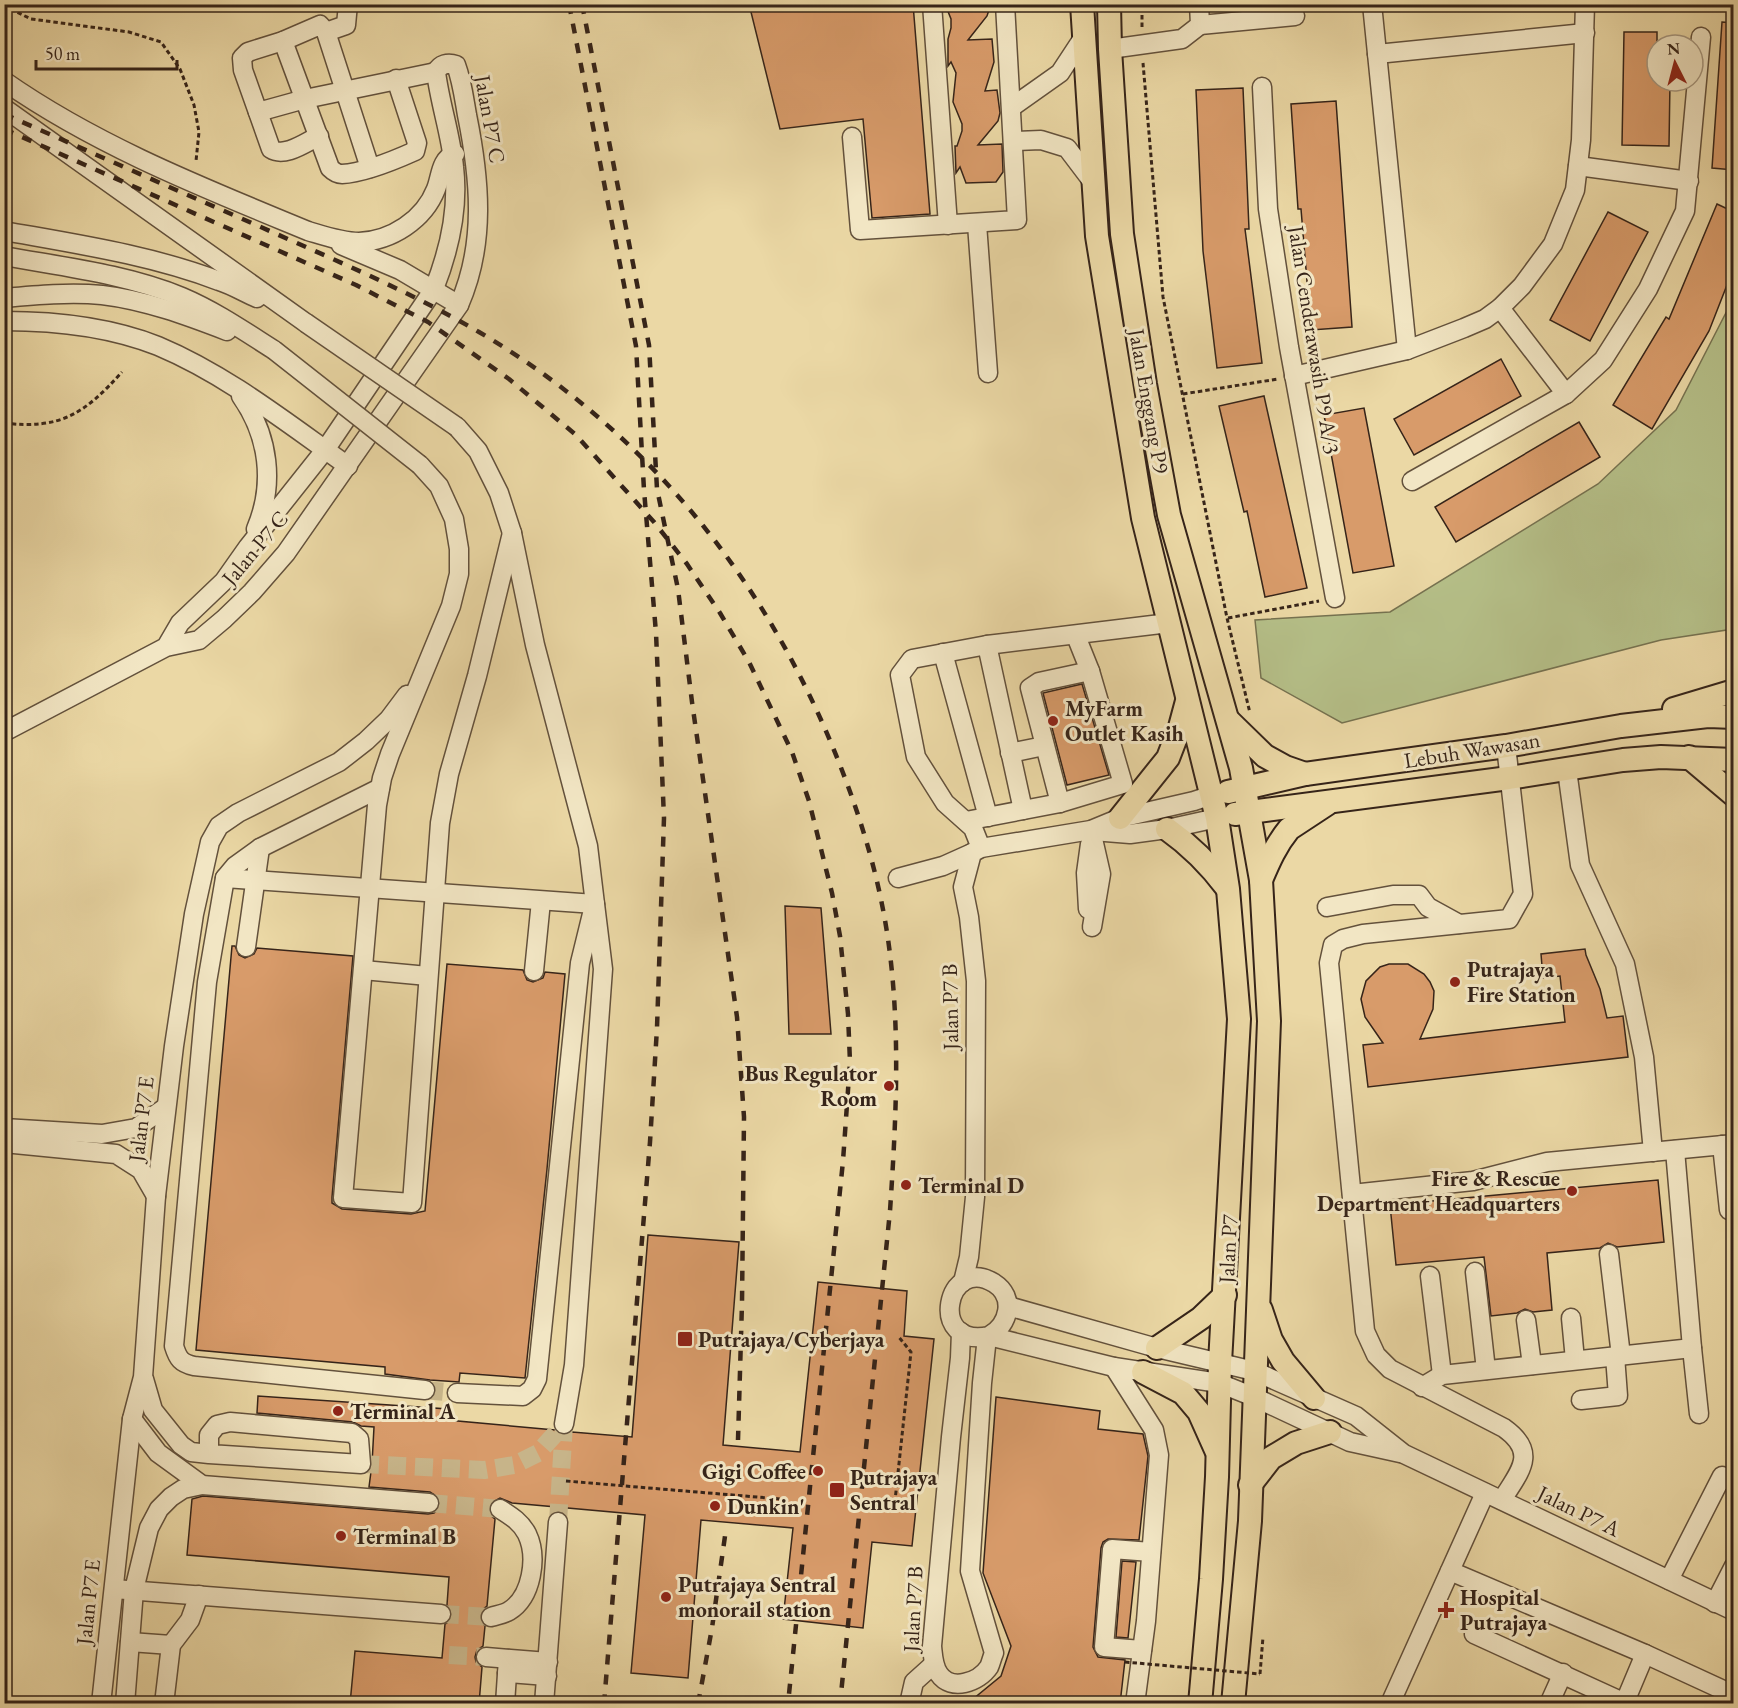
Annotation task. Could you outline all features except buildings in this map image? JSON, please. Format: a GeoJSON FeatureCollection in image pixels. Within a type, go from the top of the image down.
{"type":"FeatureCollection","features":[{"type":"Feature","properties":{"kind":"main road","name":"Jalan Enggang P9"},"geometry":{"type":"LineString","coordinates":[[1082,4],[1097,236],[1143,518],[1187,696]]}},
{"type":"Feature","properties":{"kind":"main road","name":"Jalan Enggang P9"},"geometry":{"type":"LineString","coordinates":[[1109,4],[1122,234],[1145,384],[1169,515],[1241,768],[1249,811]]}},
{"type":"Feature","properties":{"kind":"main road"},"geometry":{"type":"LineString","coordinates":[[1621,726],[1734,691]]}},
{"type":"Feature","properties":{"kind":"main road"},"geometry":{"type":"LineString","coordinates":[[1120,818],[1168,758],[1180,727],[1187,696]]}},
{"type":"Feature","properties":{"kind":"main road","name":"Jalan P7"},"geometry":{"type":"LineString","coordinates":[[1187,696],[1217,818],[1228,889],[1239,1019],[1211,1578],[1200,1704]]}},
{"type":"Feature","properties":{"kind":"main road","name":"Lebuh Wawasan"},"geometry":{"type":"LineString","coordinates":[[1212,795],[1305,774],[1506,746],[1621,726],[1708,716],[1734,717]]}},
{"type":"Feature","properties":{"kind":"main road"},"geometry":{"type":"LineString","coordinates":[[1227,720],[1265,756],[1285,768],[1305,774]]}},
{"type":"Feature","properties":{"kind":"main road"},"geometry":{"type":"LineString","coordinates":[[1689,757],[1734,795]]}},
{"type":"Feature","properties":{"kind":"main road","name":"Lebuh Wawasan"},"geometry":{"type":"LineString","coordinates":[[1217,818],[1249,811],[1509,778],[1623,760],[1689,757],[1734,760]]}},
{"type":"Feature","properties":{"kind":"main road"},"geometry":{"type":"LineString","coordinates":[[1261,880],[1277,844],[1289,829],[1329,802]]}},
{"type":"Feature","properties":{"kind":"main road","name":"Jalan P7"},"geometry":{"type":"LineString","coordinates":[[1233,1704],[1250,1521],[1269,1021],[1261,880],[1249,811]]}},
{"type":"Feature","properties":{"kind":"main road"},"geometry":{"type":"LineString","coordinates":[[1167,829],[1193,848],[1210,865],[1228,889]]}},
{"type":"Feature","properties":{"kind":"main road"},"geometry":{"type":"LineString","coordinates":[[1157,1348],[1201,1318],[1225,1295]]}},
{"type":"Feature","properties":{"kind":"main road"},"geometry":{"type":"LineString","coordinates":[[1257,1298],[1271,1340],[1283,1361],[1314,1398]]}},
{"type":"Feature","properties":{"kind":"main road"},"geometry":{"type":"LineString","coordinates":[[1143,1372],[1183,1393],[1199,1412],[1218,1454]]}},
{"type":"Feature","properties":{"kind":"main road"},"geometry":{"type":"LineString","coordinates":[[1250,1485],[1271,1458],[1296,1443],[1330,1432]]}},
{"type":"Feature","properties":{"kind":"street"},"geometry":{"type":"LineString","coordinates":[[326,32],[346,25],[348,4]]}},
{"type":"Feature","properties":{"kind":"street"},"geometry":{"type":"LineString","coordinates":[[932,4],[948,225]]}},
{"type":"Feature","properties":{"kind":"street"},"geometry":{"type":"LineString","coordinates":[[852,137],[860,230],[1017,220],[1005,4]]}},
{"type":"Feature","properties":{"kind":"street"},"geometry":{"type":"LineString","coordinates":[[1199,4],[1200,25]]}},
{"type":"Feature","properties":{"kind":"street"},"geometry":{"type":"LineString","coordinates":[[1372,4],[1407,350]]}},
{"type":"Feature","properties":{"kind":"street"},"geometry":{"type":"LineString","coordinates":[[1294,376],[1407,350],[1464,328],[1500,308],[1521,286],[1553,244],[1575,190],[1581,140],[1585,4]]}},
{"type":"Feature","properties":{"kind":"street"},"geometry":{"type":"LineString","coordinates":[[1110,49],[1182,39],[1200,25],[1295,16]]}},
{"type":"Feature","properties":{"kind":"street"},"geometry":{"type":"LineString","coordinates":[[319,136],[285,152],[277,153],[272,149],[243,70],[242,58],[248,52],[320,25],[326,32],[370,168]]}},
{"type":"Feature","properties":{"kind":"street"},"geometry":{"type":"LineString","coordinates":[[1377,54],[1585,33]]}},
{"type":"Feature","properties":{"kind":"street"},"geometry":{"type":"LineString","coordinates":[[1012,107],[1060,73],[1085,35]]}},
{"type":"Feature","properties":{"kind":"street"},"geometry":{"type":"LineString","coordinates":[[283,40],[330,168],[334,172],[342,174],[370,168],[415,151],[417,143],[396,79]]}},
{"type":"Feature","properties":{"kind":"street","name":"Jalan P7 C"},"geometry":{"type":"LineString","coordinates":[[4,732],[166,647],[199,640],[252,592],[286,553],[459,305],[469,282],[476,255],[479,217],[475,153],[456,65],[452,63],[443,65],[436,72],[452,154],[455,186],[454,217],[444,266],[434,289],[325,450],[224,581],[180,623],[166,647]]}},
{"type":"Feature","properties":{"kind":"street"},"geometry":{"type":"LineString","coordinates":[[258,112],[305,99],[436,72]]}},
{"type":"Feature","properties":{"kind":"street"},"geometry":{"type":"LineString","coordinates":[[4,81],[36,103],[158,168],[400,270],[459,305]]}},
{"type":"Feature","properties":{"kind":"street","name":"Jalan Cenderawasih P9 A/3"},"geometry":{"type":"LineString","coordinates":[[1262,87],[1268,209],[1294,376],[1335,598]]}},
{"type":"Feature","properties":{"kind":"street"},"geometry":{"type":"LineString","coordinates":[[1412,481],[1566,394],[1604,360],[1647,289],[1685,211],[1695,93]]}},
{"type":"Feature","properties":{"kind":"street"},"geometry":{"type":"LineString","coordinates":[[4,108],[457,428],[478,451],[499,493],[512,533],[535,645],[588,846],[603,969],[597,1067],[588,1148],[574,1365],[564,1424]]}},
{"type":"Feature","properties":{"kind":"street"},"geometry":{"type":"LineString","coordinates":[[1013,141],[1041,140],[1067,148],[1092,181]]}},
{"type":"Feature","properties":{"kind":"street"},"geometry":{"type":"LineString","coordinates":[[308,231],[357,242],[377,240],[394,233],[413,222],[428,205],[436,189],[444,162],[452,154],[475,153]]}},
{"type":"Feature","properties":{"kind":"street"},"geometry":{"type":"LineString","coordinates":[[1578,166],[1689,181]]}},
{"type":"Feature","properties":{"kind":"street"},"geometry":{"type":"LineString","coordinates":[[977,224],[988,373]]}},
{"type":"Feature","properties":{"kind":"street"},"geometry":{"type":"LineString","coordinates":[[4,231],[168,265],[221,281],[306,323]]}},
{"type":"Feature","properties":{"kind":"street"},"geometry":{"type":"LineString","coordinates":[[4,256],[113,275],[143,283],[182,297],[220,316],[274,350],[420,465],[439,486],[454,519],[459,549],[459,574],[451,606],[390,754],[376,805],[343,1198],[412,1203],[440,823],[449,774],[477,676],[512,533]]}},
{"type":"Feature","properties":{"kind":"street"},"geometry":{"type":"LineString","coordinates":[[4,298],[57,294],[103,295],[192,317],[274,350]]}},
{"type":"Feature","properties":{"kind":"street"},"geometry":{"type":"LineString","coordinates":[[1500,308],[1566,394]]}},
{"type":"Feature","properties":{"kind":"street"},"geometry":{"type":"LineString","coordinates":[[4,321],[39,321],[86,327],[156,346],[224,380],[348,466]]}},
{"type":"Feature","properties":{"kind":"street"},"geometry":{"type":"LineString","coordinates":[[224,380],[242,397],[256,419],[265,448],[267,465],[263,512],[248,547]]}},
{"type":"Feature","properties":{"kind":"street"},"geometry":{"type":"LineString","coordinates":[[977,851],[973,828],[945,803],[916,757],[900,675],[912,659],[987,645],[1077,636],[1169,623]]}},
{"type":"Feature","properties":{"kind":"street"},"geometry":{"type":"LineString","coordinates":[[966,821],[1060,803],[1123,784],[1090,671],[1077,636]]}},
{"type":"Feature","properties":{"kind":"street"},"geometry":{"type":"LineString","coordinates":[[987,645],[1023,810]]}},
{"type":"Feature","properties":{"kind":"street","name":"Jalan P7 E"},"geometry":{"type":"LineString","coordinates":[[101,1704],[132,1419],[143,1377],[156,1196],[166,1107],[194,914],[210,842],[219,826],[238,813],[339,762],[366,741],[389,718],[408,693],[432,650]]}},
{"type":"Feature","properties":{"kind":"street"},"geometry":{"type":"LineString","coordinates":[[943,653],[988,816]]}},
{"type":"Feature","properties":{"kind":"street"},"geometry":{"type":"LineString","coordinates":[[1060,803],[1030,688],[1039,682],[1090,671]]}},
{"type":"Feature","properties":{"kind":"street"},"geometry":{"type":"LineString","coordinates":[[1010,753],[1044,746]]}},
{"type":"Feature","properties":{"kind":"street"},"geometry":{"type":"LineString","coordinates":[[1502,1500],[1523,1466],[1524,1458],[1520,1442],[1504,1428],[1390,1369],[1376,1355],[1370,1344],[1364,1318],[1329,963],[1333,945],[1343,939],[1363,934],[1509,919],[1523,894],[1506,746]]}},
{"type":"Feature","properties":{"kind":"street"},"geometry":{"type":"LineString","coordinates":[[1567,770],[1581,865],[1625,964],[1644,1057],[1653,1152]]}},
{"type":"Feature","properties":{"kind":"street"},"geometry":{"type":"LineString","coordinates":[[380,788],[260,848],[235,866],[225,878],[207,982],[174,1346],[182,1363],[194,1366],[426,1390]]}},
{"type":"Feature","properties":{"kind":"street"},"geometry":{"type":"LineString","coordinates":[[898,878],[943,866],[977,851],[1091,830],[1120,818],[1212,795]]}},
{"type":"Feature","properties":{"kind":"street"},"geometry":{"type":"LineString","coordinates":[[1091,830],[1130,834],[1217,818]]}},
{"type":"Feature","properties":{"kind":"street"},"geometry":{"type":"LineString","coordinates":[[246,947],[260,848]]}},
{"type":"Feature","properties":{"kind":"street","name":"Jalan P7 B"},"geometry":{"type":"LineString","coordinates":[[977,851],[963,887],[969,917],[976,981],[975,1197],[969,1257],[963,1282],[953,1291],[948,1310],[952,1322],[961,1332],[960,1358],[932,1646],[934,1664],[939,1676],[949,1682],[964,1684],[978,1678],[990,1666],[994,1653],[970,1571],[982,1383],[988,1336]]}},
{"type":"Feature","properties":{"kind":"street"},"geometry":{"type":"LineString","coordinates":[[225,878],[595,904]]}},
{"type":"Feature","properties":{"kind":"street"},"geometry":{"type":"LineString","coordinates":[[1327,907],[1393,895],[1419,895],[1428,907],[1459,924]]}},
{"type":"Feature","properties":{"kind":"street"},"geometry":{"type":"LineString","coordinates":[[534,971],[542,901]]}},
{"type":"Feature","properties":{"kind":"street"},"geometry":{"type":"LineString","coordinates":[[457,1393],[523,1396],[532,1389],[537,1379],[580,963],[595,904]]}},
{"type":"Feature","properties":{"kind":"street"},"geometry":{"type":"LineString","coordinates":[[363,970],[428,976]]}},
{"type":"Feature","properties":{"kind":"street"},"geometry":{"type":"LineString","coordinates":[[174,1046],[207,982]]}},
{"type":"Feature","properties":{"kind":"street"},"geometry":{"type":"LineString","coordinates":[[568,1078],[588,1148]]}},
{"type":"Feature","properties":{"kind":"street"},"geometry":{"type":"LineString","coordinates":[[4,1128],[102,1134],[136,1128],[166,1107]]}},
{"type":"Feature","properties":{"kind":"street"},"geometry":{"type":"LineString","coordinates":[[4,1143],[116,1154],[141,1170],[156,1196]]}},
{"type":"Feature","properties":{"kind":"street"},"geometry":{"type":"LineString","coordinates":[[1352,1194],[1473,1181],[1547,1162],[1728,1145],[1729,1210]]}},
{"type":"Feature","properties":{"kind":"street"},"geometry":{"type":"LineString","coordinates":[[1675,1150],[1699,1414]]}},
{"type":"Feature","properties":{"kind":"street"},"geometry":{"type":"LineString","coordinates":[[1581,1400],[1618,1396],[1618,1356],[1610,1254]]}},
{"type":"Feature","properties":{"kind":"street"},"geometry":{"type":"LineString","coordinates":[[1475,1272],[1486,1370]]}},
{"type":"Feature","properties":{"kind":"street"},"geometry":{"type":"LineString","coordinates":[[1430,1276],[1442,1375]]}},
{"type":"Feature","properties":{"kind":"street"},"geometry":{"type":"LineString","coordinates":[[963,1282],[974,1278],[987,1279],[997,1285],[1005,1295],[1008,1306],[1005,1321],[996,1332],[988,1336]]}},
{"type":"Feature","properties":{"kind":"street"},"geometry":{"type":"LineString","coordinates":[[1008,1306],[1157,1348],[1220,1373]]}},
{"type":"Feature","properties":{"kind":"street"},"geometry":{"type":"LineString","coordinates":[[1571,1318],[1575,1360]]}},
{"type":"Feature","properties":{"kind":"street"},"geometry":{"type":"LineString","coordinates":[[1526,1320],[1532,1365]]}},
{"type":"Feature","properties":{"kind":"street"},"geometry":{"type":"LineString","coordinates":[[961,1332],[973,1337],[988,1336],[1143,1372],[1220,1373]]}},
{"type":"Feature","properties":{"kind":"street"},"geometry":{"type":"LineString","coordinates":[[1422,1387],[1442,1375],[1692,1348]]}},
{"type":"Feature","properties":{"kind":"street"},"geometry":{"type":"LineString","coordinates":[[1114,1367],[1154,1430],[1159,1455],[1135,1704]]}},
{"type":"Feature","properties":{"kind":"street","name":"Jalan P7 A"},"geometry":{"type":"LineString","coordinates":[[1220,1373],[1254,1371],[1356,1416],[1404,1454]]}},
{"type":"Feature","properties":{"kind":"street","name":"Jalan P7 A"},"geometry":{"type":"LineString","coordinates":[[1220,1373],[1254,1397],[1350,1442],[1404,1454],[1734,1611]]}},
{"type":"Feature","properties":{"kind":"street"},"geometry":{"type":"LineString","coordinates":[[143,1377],[153,1410],[181,1445],[191,1452],[209,1454],[361,1464],[359,1439],[352,1433],[230,1422],[217,1425],[209,1435],[209,1454]]}},
{"type":"Feature","properties":{"kind":"street"},"geometry":{"type":"LineString","coordinates":[[132,1419],[158,1453],[202,1485],[429,1503]]}},
{"type":"Feature","properties":{"kind":"street"},"geometry":{"type":"LineString","coordinates":[[1669,1580],[1722,1476],[1734,1483]]}},
{"type":"Feature","properties":{"kind":"street","name":"Jalan P7 E"},"geometry":{"type":"LineString","coordinates":[[125,1704],[134,1590],[149,1528],[159,1509],[171,1497],[183,1489],[202,1485]]}},
{"type":"Feature","properties":{"kind":"street"},"geometry":{"type":"LineString","coordinates":[[1390,1704],[1485,1492]]}},
{"type":"Feature","properties":{"kind":"street"},"geometry":{"type":"LineString","coordinates":[[491,1617],[509,1611],[520,1600],[528,1586],[532,1571],[528,1535],[517,1519],[500,1509]]}},
{"type":"Feature","properties":{"kind":"street"},"geometry":{"type":"LineString","coordinates":[[544,1704],[558,1522]]}},
{"type":"Feature","properties":{"kind":"street"},"geometry":{"type":"LineString","coordinates":[[1142,1650],[1104,1647],[1112,1549],[1151,1552]]}},
{"type":"Feature","properties":{"kind":"street"},"geometry":{"type":"LineString","coordinates":[[1715,1603],[1734,1566]]}},
{"type":"Feature","properties":{"kind":"street"},"geometry":{"type":"LineString","coordinates":[[1450,1570],[1734,1695]]}},
{"type":"Feature","properties":{"kind":"street"},"geometry":{"type":"LineString","coordinates":[[114,1589],[441,1614]]}},
{"type":"Feature","properties":{"kind":"street"},"geometry":{"type":"LineString","coordinates":[[164,1704],[171,1645],[190,1620],[200,1594]]}},
{"type":"Feature","properties":{"kind":"street"},"geometry":{"type":"LineString","coordinates":[[1474,1634],[1624,1703],[1645,1654]]}},
{"type":"Feature","properties":{"kind":"street"},"geometry":{"type":"LineString","coordinates":[[130,1642],[171,1645]]}},
{"type":"Feature","properties":{"kind":"street"},"geometry":{"type":"LineString","coordinates":[[486,1657],[507,1666],[547,1669]]}},
{"type":"Feature","properties":{"kind":"street"},"geometry":{"type":"LineString","coordinates":[[909,1704],[914,1682],[934,1664]]}},
{"type":"Feature","properties":{"kind":"street"},"geometry":{"type":"LineString","coordinates":[[505,1704],[507,1666]]}},
{"type":"Feature","properties":{"kind":"street"},"geometry":{"type":"LineString","coordinates":[[1549,1704],[1563,1673]]}},
{"type":"Feature","properties":{"kind":"path"},"geometry":{"type":"LineString","coordinates":[[1142,4],[1142,45],[1163,297],[1227,618],[1252,716]]}},
{"type":"Feature","properties":{"kind":"path"},"geometry":{"type":"LineString","coordinates":[[4,6],[31,19],[129,32],[161,42],[180,69],[194,105],[199,132],[196,161]]}},
{"type":"Feature","properties":{"kind":"path"},"geometry":{"type":"LineString","coordinates":[[4,423],[24,425],[59,422],[82,410],[103,393],[122,372]]}},
{"type":"Feature","properties":{"kind":"path"},"geometry":{"type":"LineString","coordinates":[[1183,394],[1294,376]]}},
{"type":"Feature","properties":{"kind":"path"},"geometry":{"type":"LineString","coordinates":[[1227,618],[1335,598]]}},
{"type":"Feature","properties":{"kind":"path"},"geometry":{"type":"LineString","coordinates":[[894,1510],[911,1352],[898,1336]]}},
{"type":"Feature","properties":{"kind":"path"},"geometry":{"type":"LineString","coordinates":[[566,1481],[781,1499]]}},
{"type":"Feature","properties":{"kind":"path"},"geometry":{"type":"LineString","coordinates":[[1125,1662],[1260,1674],[1263,1636]]}},
{"type":"Feature","properties":{"kind":"green space"},"geometry":{"type":"Polygon","coordinates":[[[1733,299],[1733,629],[1661,640],[1342,723],[1261,678],[1255,620],[1390,612],[1598,484],[1676,410],[1733,299]]]}},
{"type":"Feature","properties":{"kind":"tunnel"},"geometry":{"type":"LineString","coordinates":[[425,1390],[457,1393]]}},
{"type":"Feature","properties":{"kind":"tunnel"},"geometry":{"type":"LineString","coordinates":[[361,1464],[484,1470],[514,1465],[538,1453],[564,1424]]}},
{"type":"Feature","properties":{"kind":"tunnel"},"geometry":{"type":"LineString","coordinates":[[558,1522],[564,1424]]}},
{"type":"Feature","properties":{"kind":"tunnel"},"geometry":{"type":"LineString","coordinates":[[429,1503],[500,1509]]}},
{"type":"Feature","properties":{"kind":"tunnel"},"geometry":{"type":"LineString","coordinates":[[441,1614],[491,1617]]}},
{"type":"Feature","properties":{"kind":"tunnel"},"geometry":{"type":"LineString","coordinates":[[449,1655],[486,1657]]}},
{"type":"Feature","properties":{"kind":"railway"},"geometry":{"type":"LineString","coordinates":[[569,4],[636,346],[644,490],[656,633],[664,818],[657,1028],[650,1142],[604,1704]]}},
{"type":"Feature","properties":{"kind":"railway"},"geometry":{"type":"LineString","coordinates":[[582,4],[649,345],[657,489],[678,589],[737,1017],[744,1117],[738,1440]]}},
{"type":"Feature","properties":{"kind":"railway"},"geometry":{"type":"LineString","coordinates":[[4,114],[396,288],[479,332],[540,371],[596,415],[647,463],[694,515],[737,571],[775,631],[809,694],[838,760],[862,826],[884,916],[895,1007],[895,1109],[890,1211],[840,1704]]}},
{"type":"Feature","properties":{"kind":"railway"},"geometry":{"type":"LineString","coordinates":[[4,129],[356,285],[428,322],[509,379],[576,435],[654,522],[687,564],[749,662],[792,752],[809,801],[832,893],[840,936],[848,1014],[850,1062],[843,1161],[788,1704]]}},
{"type":"Feature","properties":{"kind":"railway"},"geometry":{"type":"LineString","coordinates":[[698,1704],[712,1628],[726,1529]]}},
{"type":"Feature","properties":{"kind":"place","name":"MyFarm Outlet Kasih"},"geometry":{"type":"Point","coordinates":[1053,721]}},
{"type":"Feature","properties":{"kind":"place","name":"Putrajaya Fire Station"},"geometry":{"type":"Point","coordinates":[1455,982]}},
{"type":"Feature","properties":{"kind":"place","name":"Bus Regulator Room"},"geometry":{"type":"Point","coordinates":[889,1086]}},
{"type":"Feature","properties":{"kind":"place","name":"Terminal D"},"geometry":{"type":"Point","coordinates":[906,1185]}},
{"type":"Feature","properties":{"kind":"place","name":"Fire & Rescue Department Headquarters"},"geometry":{"type":"Point","coordinates":[1572,1191]}},
{"type":"Feature","properties":{"kind":"place","name":"Putrajaya/Cyberjaya"},"geometry":{"type":"Point","coordinates":[685,1339]}},
{"type":"Feature","properties":{"kind":"place","name":"Terminal A"},"geometry":{"type":"Point","coordinates":[338,1411]}},
{"type":"Feature","properties":{"kind":"place","name":"Gigi Coffee"},"geometry":{"type":"Point","coordinates":[818,1471]}},
{"type":"Feature","properties":{"kind":"place","name":"Putrajaya Sentral"},"geometry":{"type":"Point","coordinates":[837,1490]}},
{"type":"Feature","properties":{"kind":"place","name":"Dunkin'"},"geometry":{"type":"Point","coordinates":[715,1506]}},
{"type":"Feature","properties":{"kind":"place","name":"Terminal B"},"geometry":{"type":"Point","coordinates":[341,1536]}},
{"type":"Feature","properties":{"kind":"place","name":"Putrajaya Sentral monorail station"},"geometry":{"type":"Point","coordinates":[666,1597]}},
{"type":"Feature","properties":{"kind":"place","name":"Hospital Putrajaya"},"geometry":{"type":"Point","coordinates":[1446,1610]}}]}
